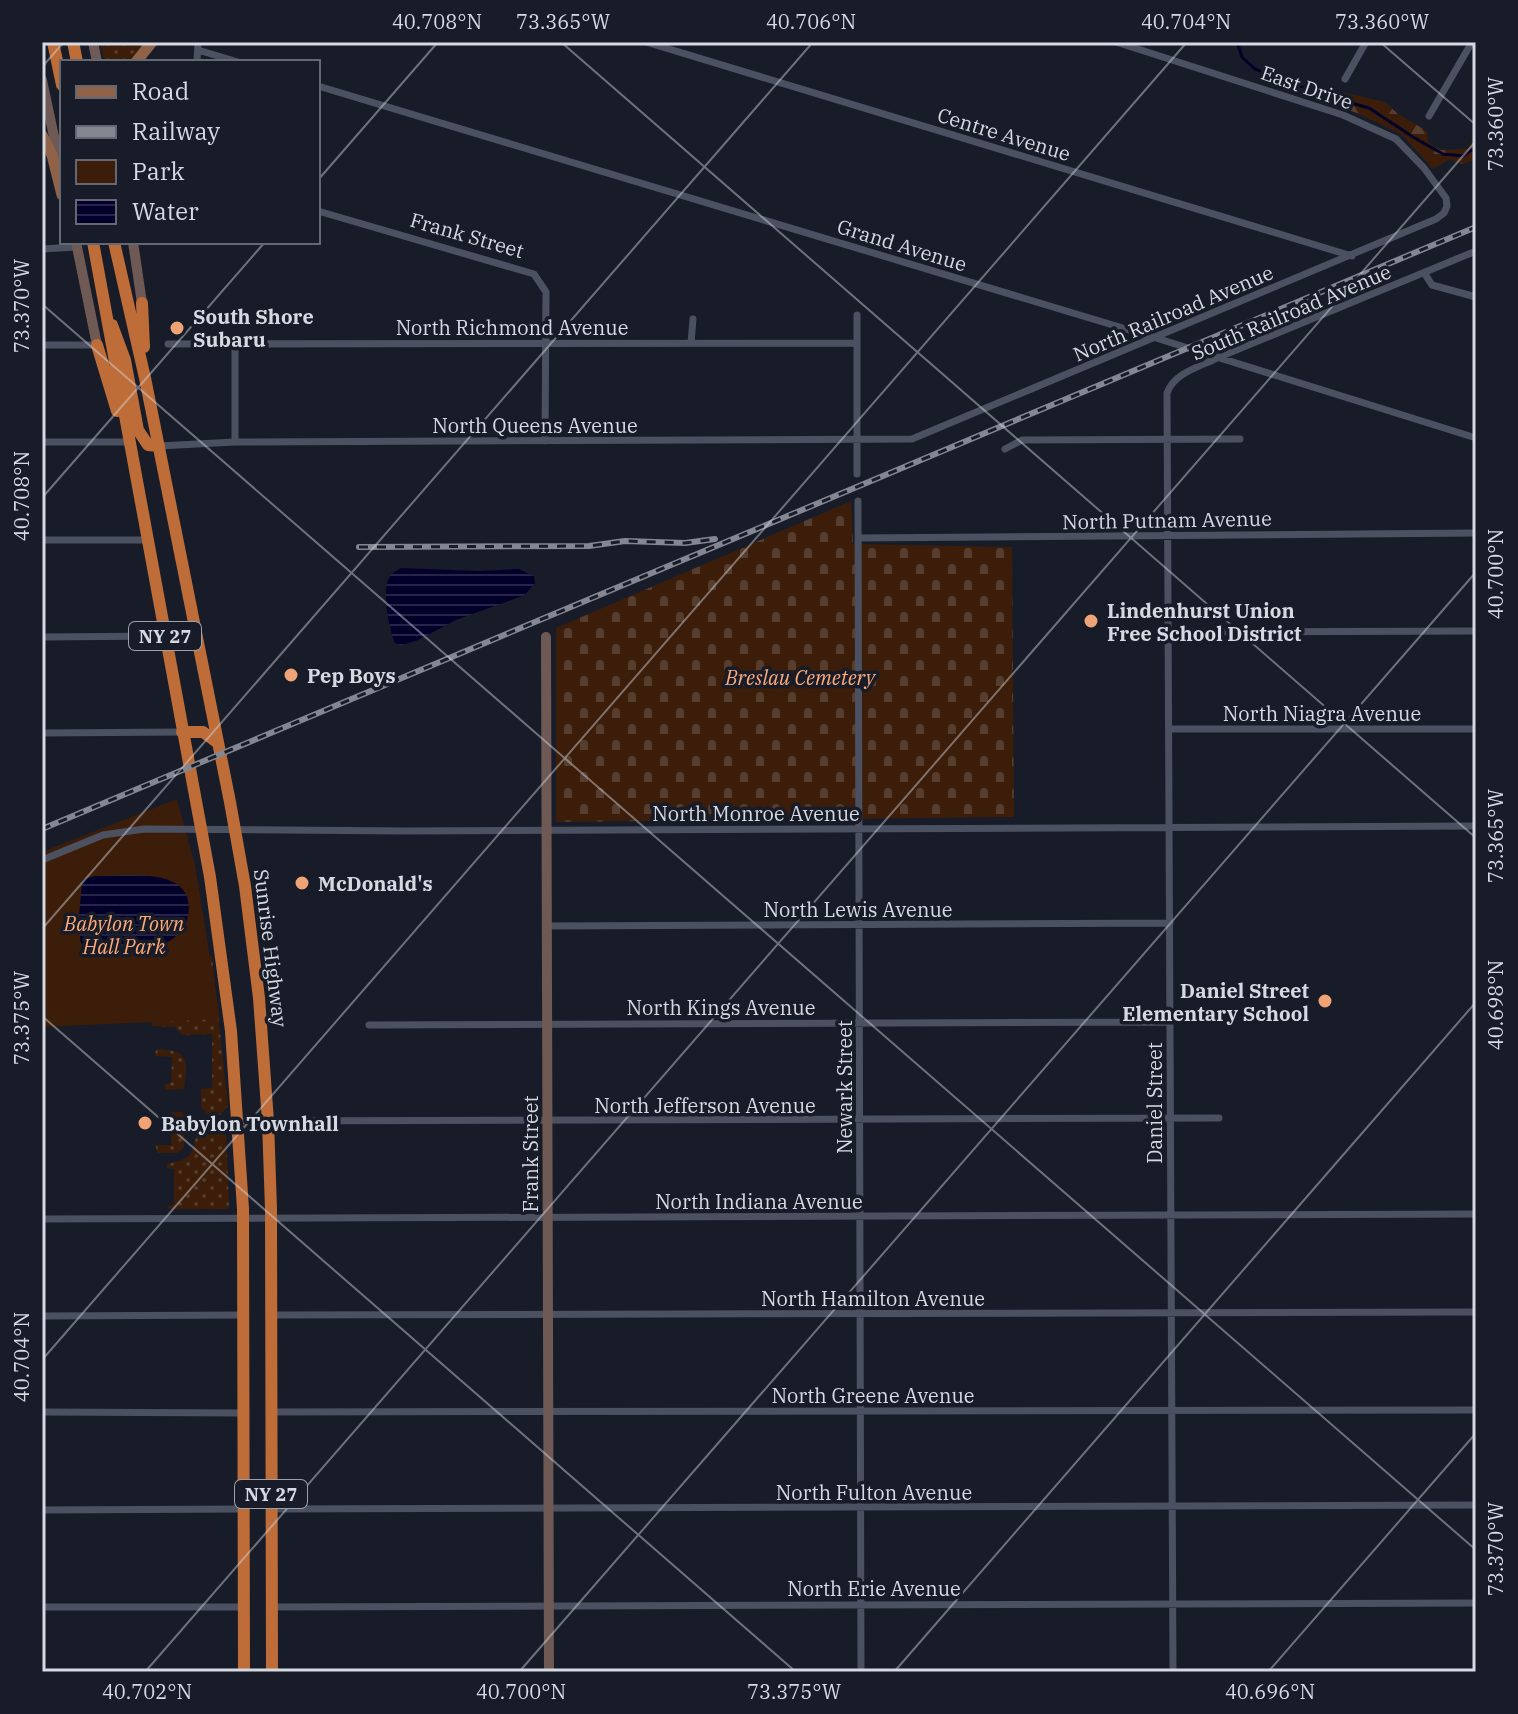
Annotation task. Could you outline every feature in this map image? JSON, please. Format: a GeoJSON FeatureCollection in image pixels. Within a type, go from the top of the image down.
{"type":"FeatureCollection","features":[{"type":"Feature","properties":{"kind":"highway"},"geometry":{"type":"LineString","coordinates":[[53,42],[60,75]]}},
{"type":"Feature","properties":{"kind":"highway","name":"NY 27"},"geometry":{"type":"LineString","coordinates":[[93,244],[220,939],[238,1121],[243,1218],[244,1672]]}},
{"type":"Feature","properties":{"kind":"highway","name":"Sunrise Highway"},"geometry":{"type":"LineString","coordinates":[[114,244],[145,378],[218,743],[256,966],[268,1121],[271,1218],[272,1672]]}},
{"type":"Feature","properties":{"kind":"highway"},"geometry":{"type":"LineString","coordinates":[[102,300],[125,360],[140,435],[148,445],[159,446]]}},
{"type":"Feature","properties":{"kind":"highway"},"geometry":{"type":"LineString","coordinates":[[142,303],[145,378]]}},
{"type":"Feature","properties":{"kind":"highway"},"geometry":{"type":"LineString","coordinates":[[97,345],[109,390],[129,442]]}},
{"type":"Feature","properties":{"kind":"highway"},"geometry":{"type":"LineString","coordinates":[[182,732],[203,732],[218,743]]}},
{"type":"Feature","properties":{"kind":"main road"},"geometry":{"type":"LineString","coordinates":[[138,60],[152,42]]}},
{"type":"Feature","properties":{"kind":"main road"},"geometry":{"type":"LineString","coordinates":[[42,135],[52,155],[60,187]]}},
{"type":"Feature","properties":{"kind":"street","name":"Centre Avenue"},"geometry":{"type":"LineString","coordinates":[[646,42],[1353,256]]}},
{"type":"Feature","properties":{"kind":"street","name":"East Drive"},"geometry":{"type":"LineString","coordinates":[[1116,42],[1343,115],[1396,139],[1424,168],[1446,198],[1444,213]]}},
{"type":"Feature","properties":{"kind":"street"},"geometry":{"type":"LineString","coordinates":[[1345,79],[1366,42]]}},
{"type":"Feature","properties":{"kind":"street"},"geometry":{"type":"LineString","coordinates":[[1429,116],[1472,42]]}},
{"type":"Feature","properties":{"kind":"street"},"geometry":{"type":"LineString","coordinates":[[198,46],[233,60]]}},
{"type":"Feature","properties":{"kind":"street"},"geometry":{"type":"LineString","coordinates":[[42,80],[60,166]]}},
{"type":"Feature","properties":{"kind":"street","name":"Grand Avenue"},"geometry":{"type":"LineString","coordinates":[[320,87],[1156,338],[1476,438]]}},
{"type":"Feature","properties":{"kind":"street","name":"Frank Street"},"geometry":{"type":"LineString","coordinates":[[320,212],[530,271],[546,292],[545,441]]}},
{"type":"Feature","properties":{"kind":"street","name":"North Railroad Avenue"},"geometry":{"type":"LineString","coordinates":[[912,439],[1353,256],[1444,213]]}},
{"type":"Feature","properties":{"kind":"street"},"geometry":{"type":"LineString","coordinates":[[42,249],[76,244],[97,345],[42,345]]}},
{"type":"Feature","properties":{"kind":"street"},"geometry":{"type":"LineString","coordinates":[[133,244],[142,303]]}},
{"type":"Feature","properties":{"kind":"street","name":"South Railroad Avenue"},"geometry":{"type":"LineString","coordinates":[[1167,438],[1167,393],[1170,384],[1178,377],[1476,251]]}},
{"type":"Feature","properties":{"kind":"street"},"geometry":{"type":"LineString","coordinates":[[1425,274],[1432,285],[1476,297]]}},
{"type":"Feature","properties":{"kind":"street"},"geometry":{"type":"LineString","coordinates":[[857,315],[857,474]]}},
{"type":"Feature","properties":{"kind":"street"},"geometry":{"type":"LineString","coordinates":[[691,343],[693,319]]}},
{"type":"Feature","properties":{"kind":"street","name":"North Richmond Avenue"},"geometry":{"type":"LineString","coordinates":[[168,344],[856,343]]}},
{"type":"Feature","properties":{"kind":"street"},"geometry":{"type":"LineString","coordinates":[[235,344],[235,442]]}},
{"type":"Feature","properties":{"kind":"street","name":"Daniel Street"},"geometry":{"type":"LineString","coordinates":[[1167,438],[1173,1672]]}},
{"type":"Feature","properties":{"kind":"street","name":"North Queens Avenue"},"geometry":{"type":"LineString","coordinates":[[159,446],[235,442],[912,439]]}},
{"type":"Feature","properties":{"kind":"street"},"geometry":{"type":"LineString","coordinates":[[1005,449],[1022,440],[1240,439]]}},
{"type":"Feature","properties":{"kind":"street"},"geometry":{"type":"LineString","coordinates":[[42,442],[129,442]]}},
{"type":"Feature","properties":{"kind":"street","name":"Newark Street"},"geometry":{"type":"LineString","coordinates":[[858,501],[861,1672]]}},
{"type":"Feature","properties":{"kind":"street","name":"North Putnam Avenue"},"geometry":{"type":"LineString","coordinates":[[859,538],[1476,533]]}},
{"type":"Feature","properties":{"kind":"street"},"geometry":{"type":"LineString","coordinates":[[42,540],[149,540]]}},
{"type":"Feature","properties":{"kind":"street"},"geometry":{"type":"LineString","coordinates":[[1168,632],[1476,631]]}},
{"type":"Feature","properties":{"kind":"street"},"geometry":{"type":"LineString","coordinates":[[42,637],[165,636]]}},
{"type":"Feature","properties":{"kind":"street","name":"Frank Street"},"geometry":{"type":"LineString","coordinates":[[546,637],[549,1672]]}},
{"type":"Feature","properties":{"kind":"street","name":"North Niagra Avenue"},"geometry":{"type":"LineString","coordinates":[[1169,729],[1476,729]]}},
{"type":"Feature","properties":{"kind":"street"},"geometry":{"type":"LineString","coordinates":[[42,733],[182,732]]}},
{"type":"Feature","properties":{"kind":"street","name":"North Monroe Avenue"},"geometry":{"type":"LineString","coordinates":[[42,860],[113,833],[144,829],[1476,826]]}},
{"type":"Feature","properties":{"kind":"street","name":"North Lewis Avenue"},"geometry":{"type":"LineString","coordinates":[[547,926],[1170,923]]}},
{"type":"Feature","properties":{"kind":"street","name":"North Kings Avenue"},"geometry":{"type":"LineString","coordinates":[[369,1025],[1170,1022]]}},
{"type":"Feature","properties":{"kind":"street","name":"North Jefferson Avenue"},"geometry":{"type":"LineString","coordinates":[[238,1121],[1219,1118]]}},
{"type":"Feature","properties":{"kind":"street","name":"North Indiana Avenue"},"geometry":{"type":"LineString","coordinates":[[42,1219],[1476,1214]]}},
{"type":"Feature","properties":{"kind":"street","name":"North Hamilton Avenue"},"geometry":{"type":"LineString","coordinates":[[271,1315],[1476,1312]]}},
{"type":"Feature","properties":{"kind":"street"},"geometry":{"type":"LineString","coordinates":[[42,1316],[243,1315]]}},
{"type":"Feature","properties":{"kind":"street","name":"North Greene Avenue"},"geometry":{"type":"LineString","coordinates":[[271,1412],[1476,1410]]}},
{"type":"Feature","properties":{"kind":"street"},"geometry":{"type":"LineString","coordinates":[[42,1412],[244,1413]]}},
{"type":"Feature","properties":{"kind":"street","name":"North Fulton Avenue"},"geometry":{"type":"LineString","coordinates":[[272,1509],[1476,1505]]}},
{"type":"Feature","properties":{"kind":"street"},"geometry":{"type":"LineString","coordinates":[[42,1510],[244,1509]]}},
{"type":"Feature","properties":{"kind":"street","name":"North Erie Avenue"},"geometry":{"type":"LineString","coordinates":[[272,1607],[1476,1603]]}},
{"type":"Feature","properties":{"kind":"street"},"geometry":{"type":"LineString","coordinates":[[42,1607],[244,1607]]}},
{"type":"Feature","properties":{"kind":"green space"},"geometry":{"type":"Polygon","coordinates":[[[100,42],[144,42],[132,60],[104,60],[100,42]]]}},
{"type":"Feature","properties":{"kind":"green space"},"geometry":{"type":"Polygon","coordinates":[[[1281,78],[1385,102],[1398,114],[1427,131],[1428,142],[1440,150],[1468,149],[1472,140],[1476,142],[1476,160],[1461,164],[1450,159],[1433,169],[1401,134],[1357,113],[1294,92],[1281,78]]]}},
{"type":"Feature","properties":{"kind":"green space","name":"Breslau Cemetery"},"geometry":{"type":"Polygon","coordinates":[[[851,501],[853,544],[1012,547],[1014,817],[556,822],[556,628],[851,501]]]}},
{"type":"Feature","properties":{"kind":"green space","name":"Babylon Town Hall Park"},"geometry":{"type":"Polygon","coordinates":[[[177,799],[195,865],[220,1019],[42,1027],[42,852],[177,799]]]}},
{"type":"Feature","properties":{"kind":"green space"},"geometry":{"type":"Polygon","coordinates":[[[207,953],[212,957],[228,1106],[220,1115],[208,1114],[201,1108],[201,1089],[212,1088],[212,1034],[182,1035],[175,1027],[152,1026],[150,988],[207,953]]]}},
{"type":"Feature","properties":{"kind":"green space"},"geometry":{"type":"Polygon","coordinates":[[[156,1049],[175,1052],[184,1058],[184,1089],[165,1090],[165,1084],[171,1083],[172,1057],[155,1056],[156,1049]]]}},
{"type":"Feature","properties":{"kind":"green space"},"geometry":{"type":"Polygon","coordinates":[[[171,1112],[185,1115],[184,1147],[177,1153],[158,1153],[155,1145],[171,1145],[171,1112]]]}},
{"type":"Feature","properties":{"kind":"green space"},"geometry":{"type":"Polygon","coordinates":[[[222,1130],[226,1135],[229,1206],[227,1209],[169,1209],[167,1207],[174,1204],[174,1169],[167,1168],[167,1164],[189,1156],[197,1133],[222,1130]]]}},
{"type":"Feature","properties":{"kind":"water"},"geometry":{"type":"Polygon","coordinates":[[[401,568],[519,569],[534,576],[535,583],[525,595],[456,620],[416,641],[401,645],[395,643],[388,619],[386,590],[390,576],[401,568]]]}},
{"type":"Feature","properties":{"kind":"water"},"geometry":{"type":"Polygon","coordinates":[[[140,875],[170,881],[181,888],[188,899],[188,915],[183,928],[173,938],[158,945],[81,943],[78,927],[82,883],[84,879],[140,875]]]}},
{"type":"Feature","properties":{"kind":"waterway"},"geometry":{"type":"LineString","coordinates":[[1237,42],[1242,57],[1255,69],[1369,108],[1443,154],[1463,156],[1471,150],[1476,152]]}},
{"type":"Feature","properties":{"kind":"railway"},"geometry":{"type":"LineString","coordinates":[[42,829],[1476,227]]}},
{"type":"Feature","properties":{"kind":"railway"},"geometry":{"type":"LineString","coordinates":[[359,547],[589,546],[625,541],[685,543],[715,539]]}},
{"type":"Feature","properties":{"kind":"place","name":"South Shore Subaru"},"geometry":{"type":"Point","coordinates":[177,328]}},
{"type":"Feature","properties":{"kind":"place","name":"Lindenhurst Union Free School District"},"geometry":{"type":"Point","coordinates":[1091,621]}},
{"type":"Feature","properties":{"kind":"place","name":"Pep Boys"},"geometry":{"type":"Point","coordinates":[291,675]}},
{"type":"Feature","properties":{"kind":"place","name":"McDonald's"},"geometry":{"type":"Point","coordinates":[302,883]}},
{"type":"Feature","properties":{"kind":"place","name":"Daniel Street Elementary School"},"geometry":{"type":"Point","coordinates":[1325,1001]}},
{"type":"Feature","properties":{"kind":"place","name":"Babylon Townhall"},"geometry":{"type":"Point","coordinates":[145,1123]}}]}
